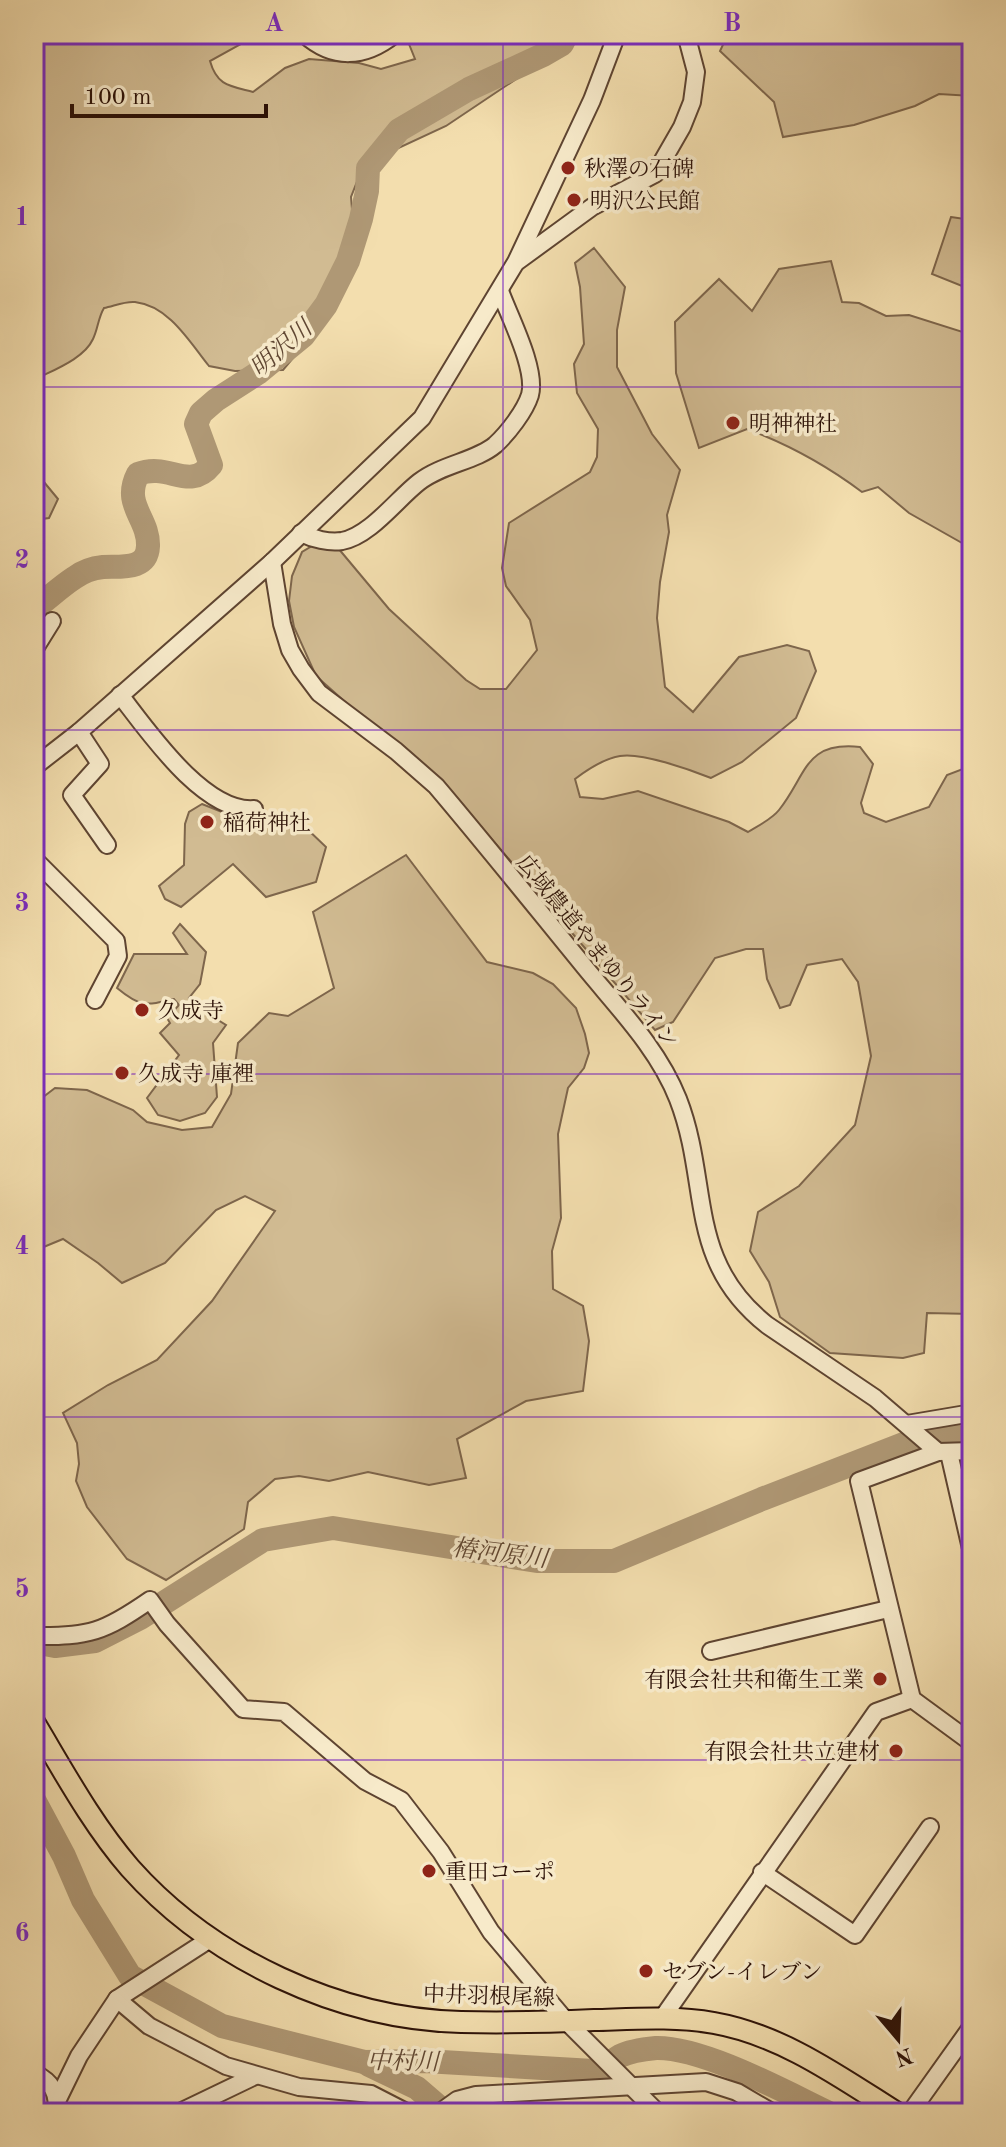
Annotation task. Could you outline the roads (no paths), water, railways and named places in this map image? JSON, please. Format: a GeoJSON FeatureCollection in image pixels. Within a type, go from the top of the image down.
{"type":"FeatureCollection","features":[{"type":"Feature","properties":{"kind":"main road","name":"中井羽根尾線"},"geometry":{"type":"LineString","coordinates":[[34,1722],[87,1811],[131,1869],[210,1939],[284,1981],[384,2013],[458,2022],[663,2017],[716,2023],[770,2039],[811,2060],[897,2113]]}},
{"type":"Feature","properties":{"kind":"street"},"geometry":{"type":"LineString","coordinates":[[304,34],[325,50],[344,54],[375,46],[395,34]]}},
{"type":"Feature","properties":{"kind":"street"},"geometry":{"type":"LineString","coordinates":[[36,761],[79,732],[272,562],[422,418],[516,262],[592,100],[617,34]]}},
{"type":"Feature","properties":{"kind":"street"},"geometry":{"type":"LineString","coordinates":[[516,262],[592,207],[655,174],[682,127],[692,102],[696,72],[686,34]]}},
{"type":"Feature","properties":{"kind":"street"},"geometry":{"type":"LineString","coordinates":[[301,533],[313,539],[342,541],[364,532],[422,480],[495,445],[524,408],[531,392],[526,360],[500,291]]}},
{"type":"Feature","properties":{"kind":"street","name":"広域農道やまゆりライン"},"geometry":{"type":"LineString","coordinates":[[272,562],[282,624],[290,650],[319,693],[396,751],[436,786],[651,1048],[678,1099],[708,1236],[718,1268],[731,1290],[767,1325],[875,1398],[944,1453]]}},
{"type":"Feature","properties":{"kind":"street"},"geometry":{"type":"LineString","coordinates":[[34,650],[52,621]]}},
{"type":"Feature","properties":{"kind":"street"},"geometry":{"type":"LineString","coordinates":[[120,695],[154,739],[206,792],[242,810],[254,809]]}},
{"type":"Feature","properties":{"kind":"street"},"geometry":{"type":"LineString","coordinates":[[79,732],[100,764],[72,795],[107,845]]}},
{"type":"Feature","properties":{"kind":"street"},"geometry":{"type":"LineString","coordinates":[[34,859],[116,941],[118,956],[95,1000]]}},
{"type":"Feature","properties":{"kind":"street"},"geometry":{"type":"LineString","coordinates":[[911,1428],[972,1413]]}},
{"type":"Feature","properties":{"kind":"street"},"geometry":{"type":"LineString","coordinates":[[972,1451],[944,1453],[859,1481],[912,1699],[972,1743]]}},
{"type":"Feature","properties":{"kind":"street"},"geometry":{"type":"LineString","coordinates":[[944,1453],[972,1553]]}},
{"type":"Feature","properties":{"kind":"street"},"geometry":{"type":"LineString","coordinates":[[34,1636],[73,1637],[94,1632],[150,1600],[167,1624],[243,1709],[284,1712],[365,1781],[401,1800],[441,1852],[491,1932],[566,2021],[658,2113]]}},
{"type":"Feature","properties":{"kind":"street"},"geometry":{"type":"LineString","coordinates":[[711,1651],[888,1609]]}},
{"type":"Feature","properties":{"kind":"street"},"geometry":{"type":"LineString","coordinates":[[663,2017],[876,1712],[912,1699]]}},
{"type":"Feature","properties":{"kind":"street"},"geometry":{"type":"LineString","coordinates":[[762,1872],[855,1935],[930,1827]]}},
{"type":"Feature","properties":{"kind":"street"},"geometry":{"type":"LineString","coordinates":[[57,2106],[79,2056],[120,1996],[210,1939]]}},
{"type":"Feature","properties":{"kind":"street"},"geometry":{"type":"LineString","coordinates":[[120,1996],[161,2034],[215,2061],[255,2076],[299,2087],[371,2094],[408,2113]]}},
{"type":"Feature","properties":{"kind":"street"},"geometry":{"type":"LineString","coordinates":[[910,2113],[972,2026]]}},
{"type":"Feature","properties":{"kind":"street"},"geometry":{"type":"LineString","coordinates":[[34,2073],[53,2087],[57,2106]]}},
{"type":"Feature","properties":{"kind":"street"},"geometry":{"type":"LineString","coordinates":[[178,2113],[201,2108],[255,2076]]}},
{"type":"Feature","properties":{"kind":"street"},"geometry":{"type":"LineString","coordinates":[[439,2113],[457,2100],[476,2095],[706,2082],[737,2092],[773,2113]]}},
{"type":"Feature","properties":{"kind":"waterway","name":"明沢川"},"geometry":{"type":"LineString","coordinates":[[34,609],[84,572],[132,566],[143,560],[148,546],[147,536],[133,494],[138,474],[159,471],[195,476],[211,465],[196,424],[201,413],[258,373],[303,336],[326,305],[348,261],[361,219],[368,168],[399,130],[469,89],[543,55],[562,44],[567,34]]}},
{"type":"Feature","properties":{"kind":"waterway","name":"椿河原川"},"geometry":{"type":"LineString","coordinates":[[34,1642],[55,1646],[95,1641],[140,1618],[263,1540],[333,1528],[537,1561],[614,1561],[909,1442],[972,1430]]}},
{"type":"Feature","properties":{"kind":"waterway","name":"中村川"},"geometry":{"type":"LineString","coordinates":[[34,1800],[83,1900],[130,1976],[222,2026],[364,2062],[425,2061],[593,2071],[632,2052],[656,2048],[675,2050],[744,2072],[829,2113]]}},
{"type":"Feature","properties":{"kind":"waterway"},"geometry":{"type":"LineString","coordinates":[[369,2065],[417,2088],[446,2113]]}},
{"type":"Feature","properties":{"kind":"place","name":"秋澤の石碑"},"geometry":{"type":"Point","coordinates":[568,168]}},
{"type":"Feature","properties":{"kind":"place","name":"明沢公民館"},"geometry":{"type":"Point","coordinates":[574,200]}},
{"type":"Feature","properties":{"kind":"place","name":"明神神社"},"geometry":{"type":"Point","coordinates":[733,423]}},
{"type":"Feature","properties":{"kind":"place","name":"稲荷神社"},"geometry":{"type":"Point","coordinates":[207,822]}},
{"type":"Feature","properties":{"kind":"place","name":"久成寺"},"geometry":{"type":"Point","coordinates":[142,1010]}},
{"type":"Feature","properties":{"kind":"place","name":"久成寺 庫裡"},"geometry":{"type":"Point","coordinates":[122,1073]}},
{"type":"Feature","properties":{"kind":"place","name":"有限会社共和衛生工業"},"geometry":{"type":"Point","coordinates":[880,1679]}},
{"type":"Feature","properties":{"kind":"place","name":"有限会社共立建材"},"geometry":{"type":"Point","coordinates":[896,1751]}},
{"type":"Feature","properties":{"kind":"place","name":"重田コーポ"},"geometry":{"type":"Point","coordinates":[429,1871]}},
{"type":"Feature","properties":{"kind":"place","name":"セブン-イレブン"},"geometry":{"type":"Point","coordinates":[646,1971]}}]}
